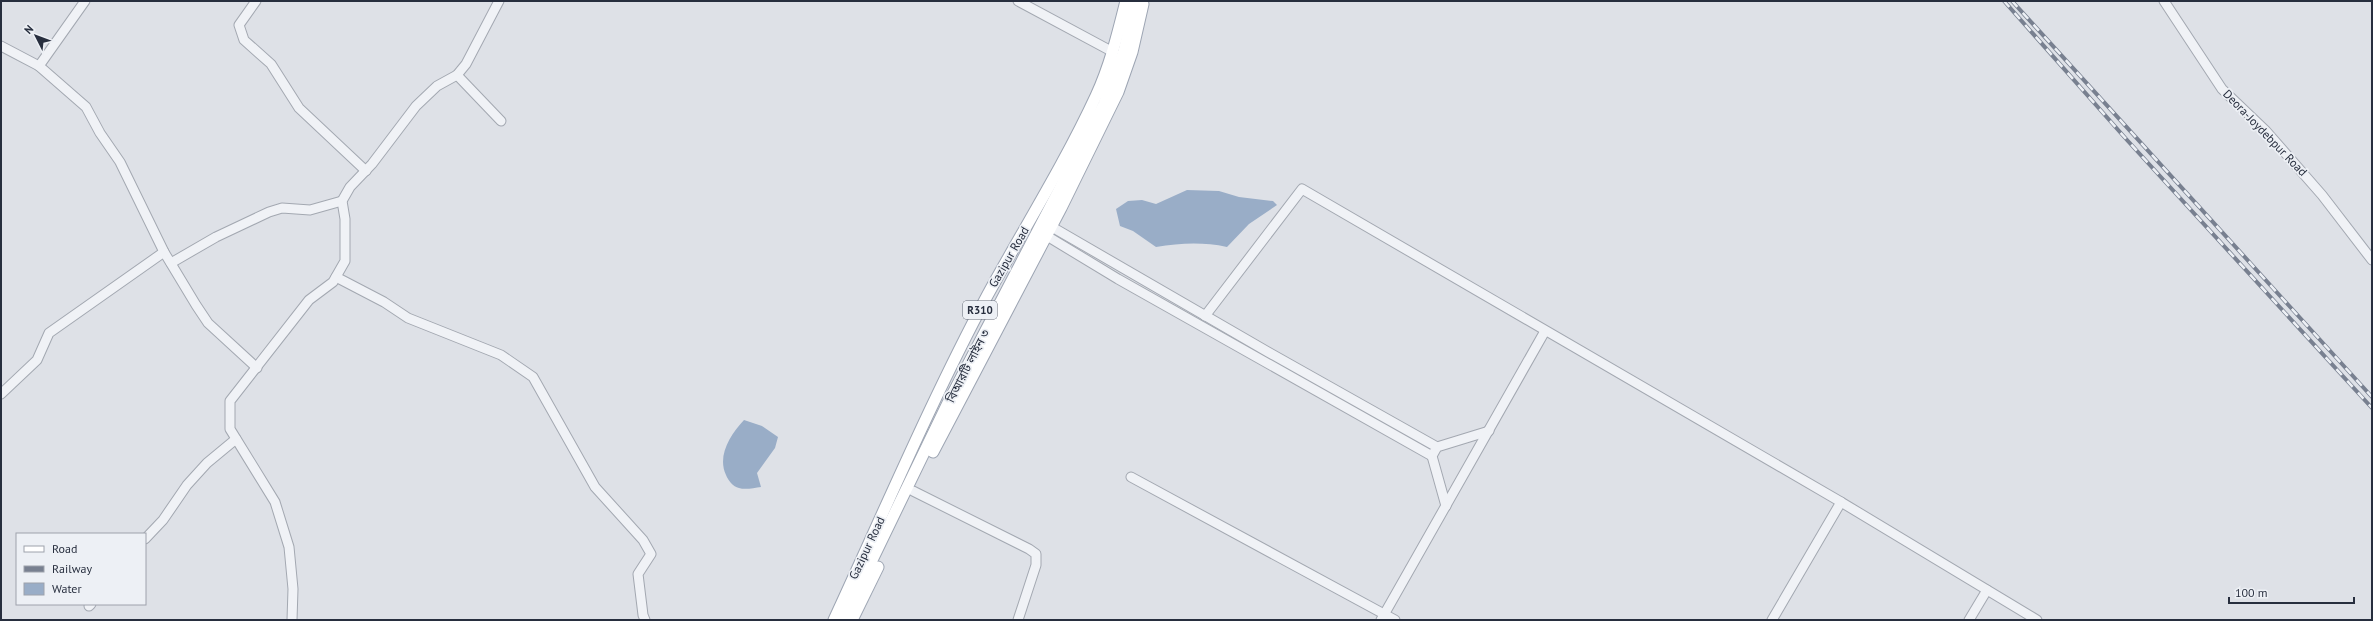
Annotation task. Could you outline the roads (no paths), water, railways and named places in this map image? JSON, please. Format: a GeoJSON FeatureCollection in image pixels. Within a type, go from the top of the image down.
{"type":"FeatureCollection","features":[{"type":"Feature","properties":{"kind":"main road","name":"Gazipur Road"},"geometry":{"type":"LineString","coordinates":[[834,620],[933,407],[987,297],[1033,216],[1096,95],[1113,52],[1126,1]]}},
{"type":"Feature","properties":{"kind":"main road","name":"বিআরটি লাইন ৩"},"geometry":{"type":"LineString","coordinates":[[843,620],[948,403],[1104,104],[1124,51],[1136,1]]}},
{"type":"Feature","properties":{"kind":"main road","name":"Gazipur Road"},"geometry":{"type":"LineString","coordinates":[[852,620],[913,491],[1049,231],[1118,92],[1132,52],[1143,1]]}},
{"type":"Feature","properties":{"kind":"street"},"geometry":{"type":"LineString","coordinates":[[39,66],[85,1]]}},
{"type":"Feature","properties":{"kind":"street"},"geometry":{"type":"LineString","coordinates":[[256,1],[239,24],[244,40],[271,64],[299,108],[366,171]]}},
{"type":"Feature","properties":{"kind":"street"},"geometry":{"type":"LineString","coordinates":[[292,620],[293,589],[289,547],[274,502],[230,429],[230,401],[309,300],[333,282],[345,261],[345,219],[342,201],[350,187],[366,171],[416,106],[437,86],[456,75],[466,64],[480,41],[499,1]]}},
{"type":"Feature","properties":{"kind":"street"},"geometry":{"type":"LineString","coordinates":[[1018,1],[1113,52]]}},
{"type":"Feature","properties":{"kind":"street","name":"Deora-Joydebpur Road"},"geometry":{"type":"LineString","coordinates":[[2164,1],[2222,89],[2266,132],[2322,195],[2372,260]]}},
{"type":"Feature","properties":{"kind":"street"},"geometry":{"type":"LineString","coordinates":[[1,46],[39,66],[86,106],[100,133],[120,162],[164,252],[208,323],[256,368]]}},
{"type":"Feature","properties":{"kind":"street"},"geometry":{"type":"LineString","coordinates":[[456,75],[501,121]]}},
{"type":"Feature","properties":{"kind":"street"},"geometry":{"type":"LineString","coordinates":[[1205,316],[1302,189],[1841,502],[2037,620]]}},
{"type":"Feature","properties":{"kind":"street"},"geometry":{"type":"LineString","coordinates":[[171,263],[230,230],[269,212],[282,208],[310,210],[342,201]]}},
{"type":"Feature","properties":{"kind":"street"},"geometry":{"type":"LineString","coordinates":[[1049,231],[1205,316],[1437,447]]}},
{"type":"Feature","properties":{"kind":"street"},"geometry":{"type":"LineString","coordinates":[[1049,231],[1125,283],[1432,456]]}},
{"type":"Feature","properties":{"kind":"street"},"geometry":{"type":"LineString","coordinates":[[1,394],[37,360],[49,333],[164,252]]}},
{"type":"Feature","properties":{"kind":"street"},"geometry":{"type":"LineString","coordinates":[[336,277],[384,302],[408,318],[501,355],[533,376],[595,487],[643,540],[651,554],[638,574],[642,615],[645,620]]}},
{"type":"Feature","properties":{"kind":"street"},"geometry":{"type":"LineString","coordinates":[[1383,617],[1545,331]]}},
{"type":"Feature","properties":{"kind":"street"},"geometry":{"type":"LineString","coordinates":[[1446,506],[1432,456],[1437,447],[1489,431]]}},
{"type":"Feature","properties":{"kind":"street"},"geometry":{"type":"LineString","coordinates":[[146,539],[163,520],[197,474],[236,439]]}},
{"type":"Feature","properties":{"kind":"street"},"geometry":{"type":"LineString","coordinates":[[1131,477],[1383,617],[1395,620]]}},
{"type":"Feature","properties":{"kind":"street"},"geometry":{"type":"LineString","coordinates":[[913,491],[1029,549],[1036,554],[1036,565],[1018,620]]}},
{"type":"Feature","properties":{"kind":"street"},"geometry":{"type":"LineString","coordinates":[[1772,620],[1841,502]]}},
{"type":"Feature","properties":{"kind":"street"},"geometry":{"type":"LineString","coordinates":[[1969,620],[1987,590]]}},
{"type":"Feature","properties":{"kind":"water"},"geometry":{"type":"Polygon","coordinates":[[[1187,190],[1219,191],[1239,197],[1273,201],[1277,205],[1249,224],[1227,247],[1209,244],[1192,244],[1156,247],[1133,231],[1120,226],[1116,209],[1128,201],[1142,200],[1156,204],[1187,190]]]}},
{"type":"Feature","properties":{"kind":"water"},"geometry":{"type":"Polygon","coordinates":[[[744,420],[762,426],[778,437],[775,448],[757,473],[761,487],[741,489],[733,485],[729,481],[724,468],[723,460],[726,446],[734,432],[744,420]]]}},
{"type":"Feature","properties":{"kind":"railway"},"geometry":{"type":"LineString","coordinates":[[2004,1],[2127,140],[2372,408]]}},
{"type":"Feature","properties":{"kind":"railway"},"geometry":{"type":"LineString","coordinates":[[2012,1],[2372,397]]}}]}
